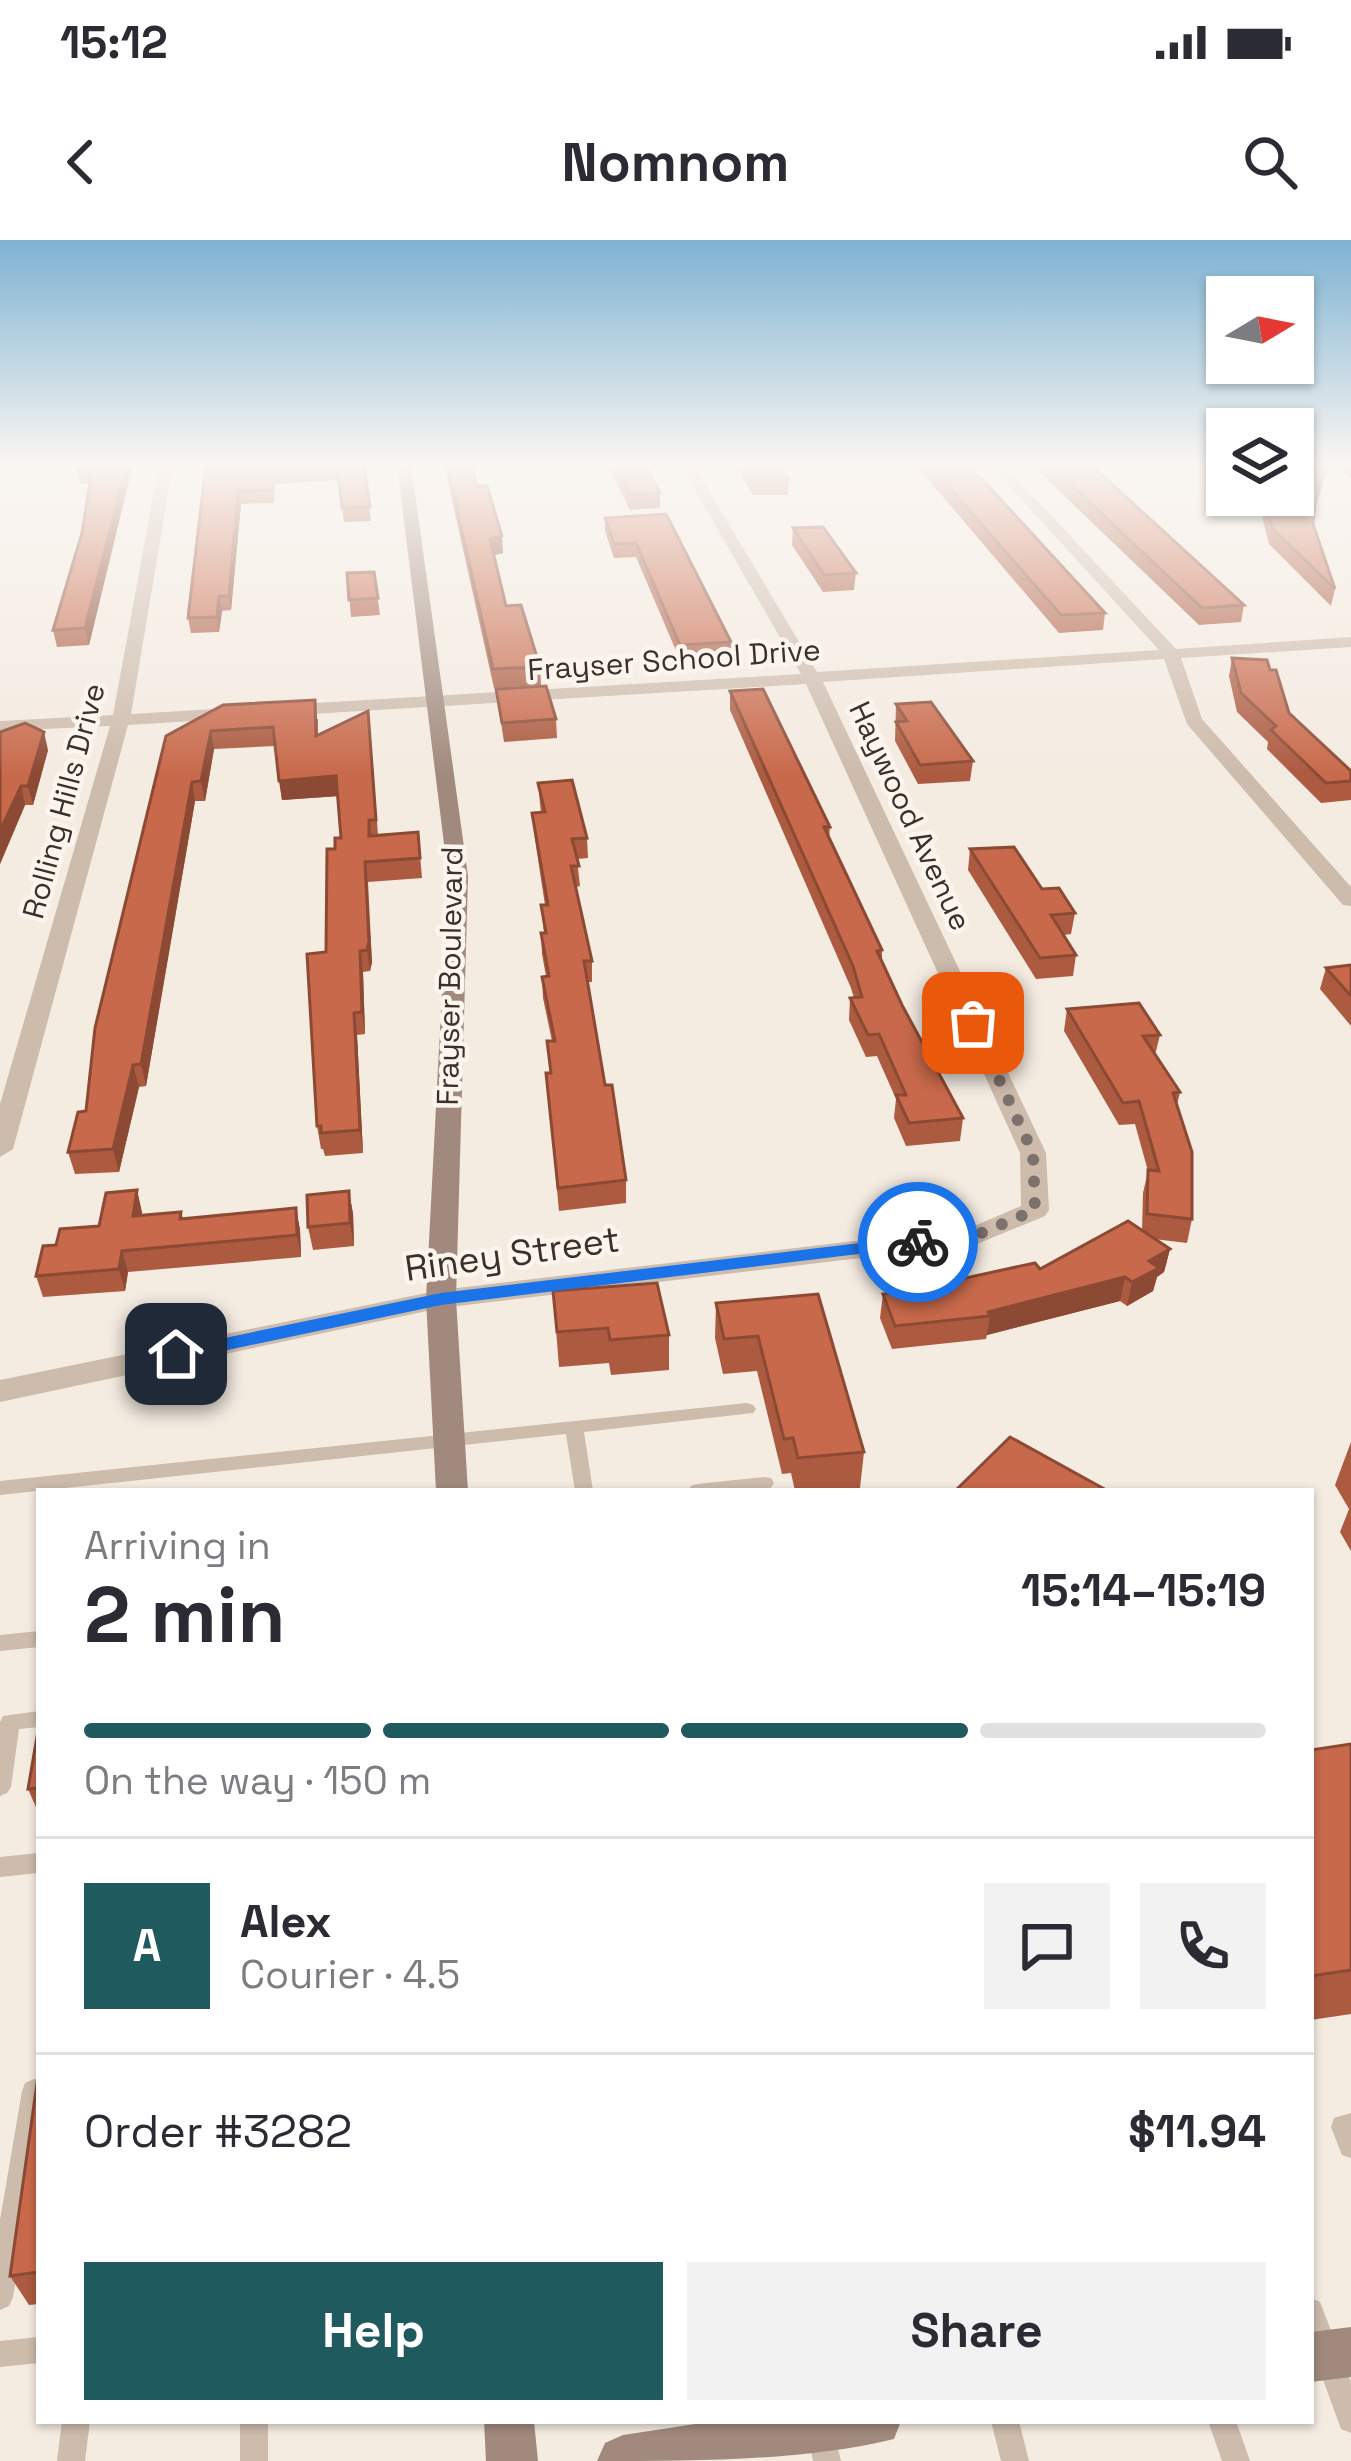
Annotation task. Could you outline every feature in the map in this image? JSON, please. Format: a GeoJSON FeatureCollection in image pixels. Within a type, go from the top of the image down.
{"type":"FeatureCollection","features":[{"type":"Feature","properties":{"kind":"main road","name":"Frayser Boulevard"},"geometry":{"type":"LineString","coordinates":[[418,568],[458,875],[441,1299],[452,1488]]}},
{"type":"Feature","properties":{"kind":"main road"},"geometry":{"type":"LineString","coordinates":[[509,2424],[512,2461]]}},
{"type":"Feature","properties":{"kind":"main road"},"geometry":{"type":"LineString","coordinates":[[623,2461],[824,2445],[870,2424]]}},
{"type":"Feature","properties":{"kind":"street","name":"Rolling Hills Drive"},"geometry":{"type":"LineString","coordinates":[[0,1149],[121,719],[148,568]]}},
{"type":"Feature","properties":{"kind":"street","name":"Haywood Avenue"},"geometry":{"type":"LineString","coordinates":[[747,568],[812,678],[1033,1153],[1035,1210]]}},
{"type":"Feature","properties":{"kind":"street"},"geometry":{"type":"LineString","coordinates":[[1091,568],[1170,652],[1193,720],[1351,900]]}},
{"type":"Feature","properties":{"kind":"street","name":"Frayser School Drive"},"geometry":{"type":"LineString","coordinates":[[0,726],[436,703],[1351,642]]}},
{"type":"Feature","properties":{"kind":"street","name":"Riney Street"},"geometry":{"type":"LineString","coordinates":[[0,1391],[441,1299],[977,1235],[1035,1210]]}},
{"type":"Feature","properties":{"kind":"lane"},"geometry":{"type":"LineString","coordinates":[[0,1488],[747,1409]]}},
{"type":"Feature","properties":{"kind":"lane"},"geometry":{"type":"LineString","coordinates":[[574,1426],[584,1488]]}},
{"type":"Feature","properties":{"kind":"lane"},"geometry":{"type":"LineString","coordinates":[[723,1488],[765,1483]]}},
{"type":"Feature","properties":{"kind":"lane"},"geometry":{"type":"LineString","coordinates":[[0,1643],[36,1639]]}},
{"type":"Feature","properties":{"kind":"lane"},"geometry":{"type":"LineString","coordinates":[[0,1786],[10,1722],[36,1719]]}},
{"type":"Feature","properties":{"kind":"lane"},"geometry":{"type":"LineString","coordinates":[[0,1868],[36,1863]]}},
{"type":"Feature","properties":{"kind":"lane"},"geometry":{"type":"LineString","coordinates":[[0,2297],[36,2091]]}},
{"type":"Feature","properties":{"kind":"lane"},"geometry":{"type":"LineString","coordinates":[[1351,2126],[1343,2127],[1351,2146]]}},
{"type":"Feature","properties":{"kind":"lane"},"geometry":{"type":"LineString","coordinates":[[1325,2344],[1351,2420]]}},
{"type":"Feature","properties":{"kind":"lane"},"geometry":{"type":"LineString","coordinates":[[0,2354],[36,2350]]}},
{"type":"Feature","properties":{"kind":"lane"},"geometry":{"type":"LineString","coordinates":[[71,2461],[76,2424]]}},
{"type":"Feature","properties":{"kind":"lane"},"geometry":{"type":"LineString","coordinates":[[254,2424],[254,2461]]}},
{"type":"Feature","properties":{"kind":"lane"},"geometry":{"type":"LineString","coordinates":[[1006,2424],[1016,2461]]}},
{"type":"Feature","properties":{"kind":"lane"},"geometry":{"type":"LineString","coordinates":[[1223,2424],[1236,2461]]}},
{"type":"Feature","properties":{"kind":"building"},"geometry":{"type":"Polygon","coordinates":[[[72,568],[100,568],[85,628],[53,630],[72,568]]]}},
{"type":"Feature","properties":{"kind":"building"},"geometry":{"type":"Polygon","coordinates":[[[194,568],[231,568],[229,596],[219,596],[217,617],[188,618],[194,568]]]}},
{"type":"Feature","properties":{"kind":"building"},"geometry":{"type":"Polygon","coordinates":[[[470,568],[497,568],[506,606],[521,605],[540,667],[493,669],[470,568]]]}},
{"type":"Feature","properties":{"kind":"building"},"geometry":{"type":"Polygon","coordinates":[[[647,568],[693,568],[731,642],[680,645],[647,568]]]}},
{"type":"Feature","properties":{"kind":"building"},"geometry":{"type":"Polygon","coordinates":[[[819,568],[852,568],[856,573],[824,575],[819,568]]]}},
{"type":"Feature","properties":{"kind":"building"},"geometry":{"type":"Polygon","coordinates":[[[1020,568],[1063,568],[1105,613],[1061,615],[1020,568]]]}},
{"type":"Feature","properties":{"kind":"building"},"geometry":{"type":"Polygon","coordinates":[[[1159,568],[1203,568],[1244,605],[1202,608],[1159,568]]]}},
{"type":"Feature","properties":{"kind":"building"},"geometry":{"type":"Polygon","coordinates":[[[1313,568],[1328,568],[1335,589],[1313,568]]]}},
{"type":"Feature","properties":{"kind":"building"},"geometry":{"type":"Polygon","coordinates":[[[374,572],[378,598],[349,600],[347,573],[374,572]]]}},
{"type":"Feature","properties":{"kind":"building"},"geometry":{"type":"Polygon","coordinates":[[[1232,658],[1267,660],[1270,670],[1276,670],[1289,713],[1351,771],[1351,781],[1326,783],[1271,730],[1276,726],[1241,693],[1232,658]]]}},
{"type":"Feature","properties":{"kind":"building"},"geometry":{"type":"Polygon","coordinates":[[[546,686],[556,719],[502,723],[496,689],[546,686]]]}},
{"type":"Feature","properties":{"kind":"building"},"geometry":{"type":"Polygon","coordinates":[[[763,689],[830,827],[824,827],[882,950],[877,951],[902,1005],[963,1118],[909,1123],[896,1095],[906,1095],[879,1034],[868,1035],[850,998],[862,997],[853,966],[730,691],[763,689]]]}},
{"type":"Feature","properties":{"kind":"building"},"geometry":{"type":"Polygon","coordinates":[[[315,700],[316,736],[368,711],[376,820],[369,820],[369,836],[418,832],[420,858],[365,862],[369,941],[367,950],[360,951],[362,1012],[354,1013],[360,1130],[321,1133],[317,1126],[307,954],[326,952],[327,849],[335,849],[335,838],[341,838],[336,776],[279,781],[273,727],[211,731],[201,781],[192,782],[141,1064],[133,1065],[113,1149],[68,1152],[78,1112],[86,1111],[95,1028],[166,736],[223,705],[315,700]]]}},
{"type":"Feature","properties":{"kind":"building"},"geometry":{"type":"Polygon","coordinates":[[[931,702],[973,761],[920,765],[896,722],[907,721],[896,704],[931,702]]]}},
{"type":"Feature","properties":{"kind":"building"},"geometry":{"type":"Polygon","coordinates":[[[25,723],[44,732],[28,786],[21,786],[0,831],[0,732],[25,723]]]}},
{"type":"Feature","properties":{"kind":"building"},"geometry":{"type":"Polygon","coordinates":[[[572,780],[587,838],[572,839],[579,866],[571,866],[592,961],[584,961],[605,1085],[612,1085],[626,1180],[558,1188],[546,1073],[551,1073],[547,1041],[555,1041],[542,977],[549,976],[541,905],[548,905],[532,813],[545,812],[538,783],[572,780]]]}},
{"type":"Feature","properties":{"kind":"building"},"geometry":{"type":"Polygon","coordinates":[[[1014,847],[1042,889],[1059,888],[1075,913],[1051,915],[1076,955],[1040,958],[970,849],[1014,847]]]}},
{"type":"Feature","properties":{"kind":"building"},"geometry":{"type":"Polygon","coordinates":[[[1351,965],[1351,996],[1326,968],[1351,965]]]}},
{"type":"Feature","properties":{"kind":"building"},"geometry":{"type":"Polygon","coordinates":[[[1139,1003],[1160,1035],[1143,1036],[1180,1092],[1173,1093],[1192,1152],[1192,1219],[1147,1214],[1148,1170],[1159,1171],[1139,1101],[1123,1103],[1067,1009],[1139,1003]]]}},
{"type":"Feature","properties":{"kind":"building"},"geometry":{"type":"Polygon","coordinates":[[[137,1190],[133,1216],[181,1212],[180,1219],[296,1208],[297,1235],[122,1251],[119,1269],[36,1276],[43,1246],[56,1245],[60,1229],[99,1226],[106,1193],[137,1190]]]}},
{"type":"Feature","properties":{"kind":"building"},"geometry":{"type":"Polygon","coordinates":[[[349,1191],[350,1223],[308,1227],[307,1195],[349,1191]]]}},
{"type":"Feature","properties":{"kind":"building"},"geometry":{"type":"Polygon","coordinates":[[[1128,1221],[1170,1249],[1149,1261],[1159,1268],[1132,1282],[1125,1277],[988,1312],[990,1316],[895,1326],[883,1294],[944,1288],[942,1283],[1035,1263],[1040,1269],[1128,1221]]]}},
{"type":"Feature","properties":{"kind":"building"},"geometry":{"type":"Polygon","coordinates":[[[657,1283],[669,1335],[610,1340],[608,1328],[557,1332],[553,1291],[657,1283]]]}},
{"type":"Feature","properties":{"kind":"building"},"geometry":{"type":"Polygon","coordinates":[[[818,1294],[864,1452],[798,1458],[793,1438],[784,1439],[758,1336],[724,1339],[716,1303],[818,1294]]]}},
{"type":"Feature","properties":{"kind":"building"},"geometry":{"type":"Polygon","coordinates":[[[1010,1437],[1103,1488],[958,1488],[1010,1437]]]}},
{"type":"Feature","properties":{"kind":"building"},"geometry":{"type":"Polygon","coordinates":[[[36,1742],[36,1788],[28,1789],[36,1742]]]}},
{"type":"Feature","properties":{"kind":"building"},"geometry":{"type":"Polygon","coordinates":[[[1351,1744],[1351,1970],[1314,1976],[1314,1750],[1351,1744]]]}},
{"type":"Feature","properties":{"kind":"building"},"geometry":{"type":"Polygon","coordinates":[[[36,2090],[36,2272],[10,2276],[36,2090]]]}},
{"type":"Feature","properties":{"kind":"way so far"},"geometry":{"type":"LineString","coordinates":[[918,1242],[977,1235],[1035,1210],[1033,1153],[973,1023]]}},
{"type":"Feature","properties":{"kind":"route"},"geometry":{"type":"LineString","coordinates":[[176,1354],[441,1299],[918,1242]]}}]}
